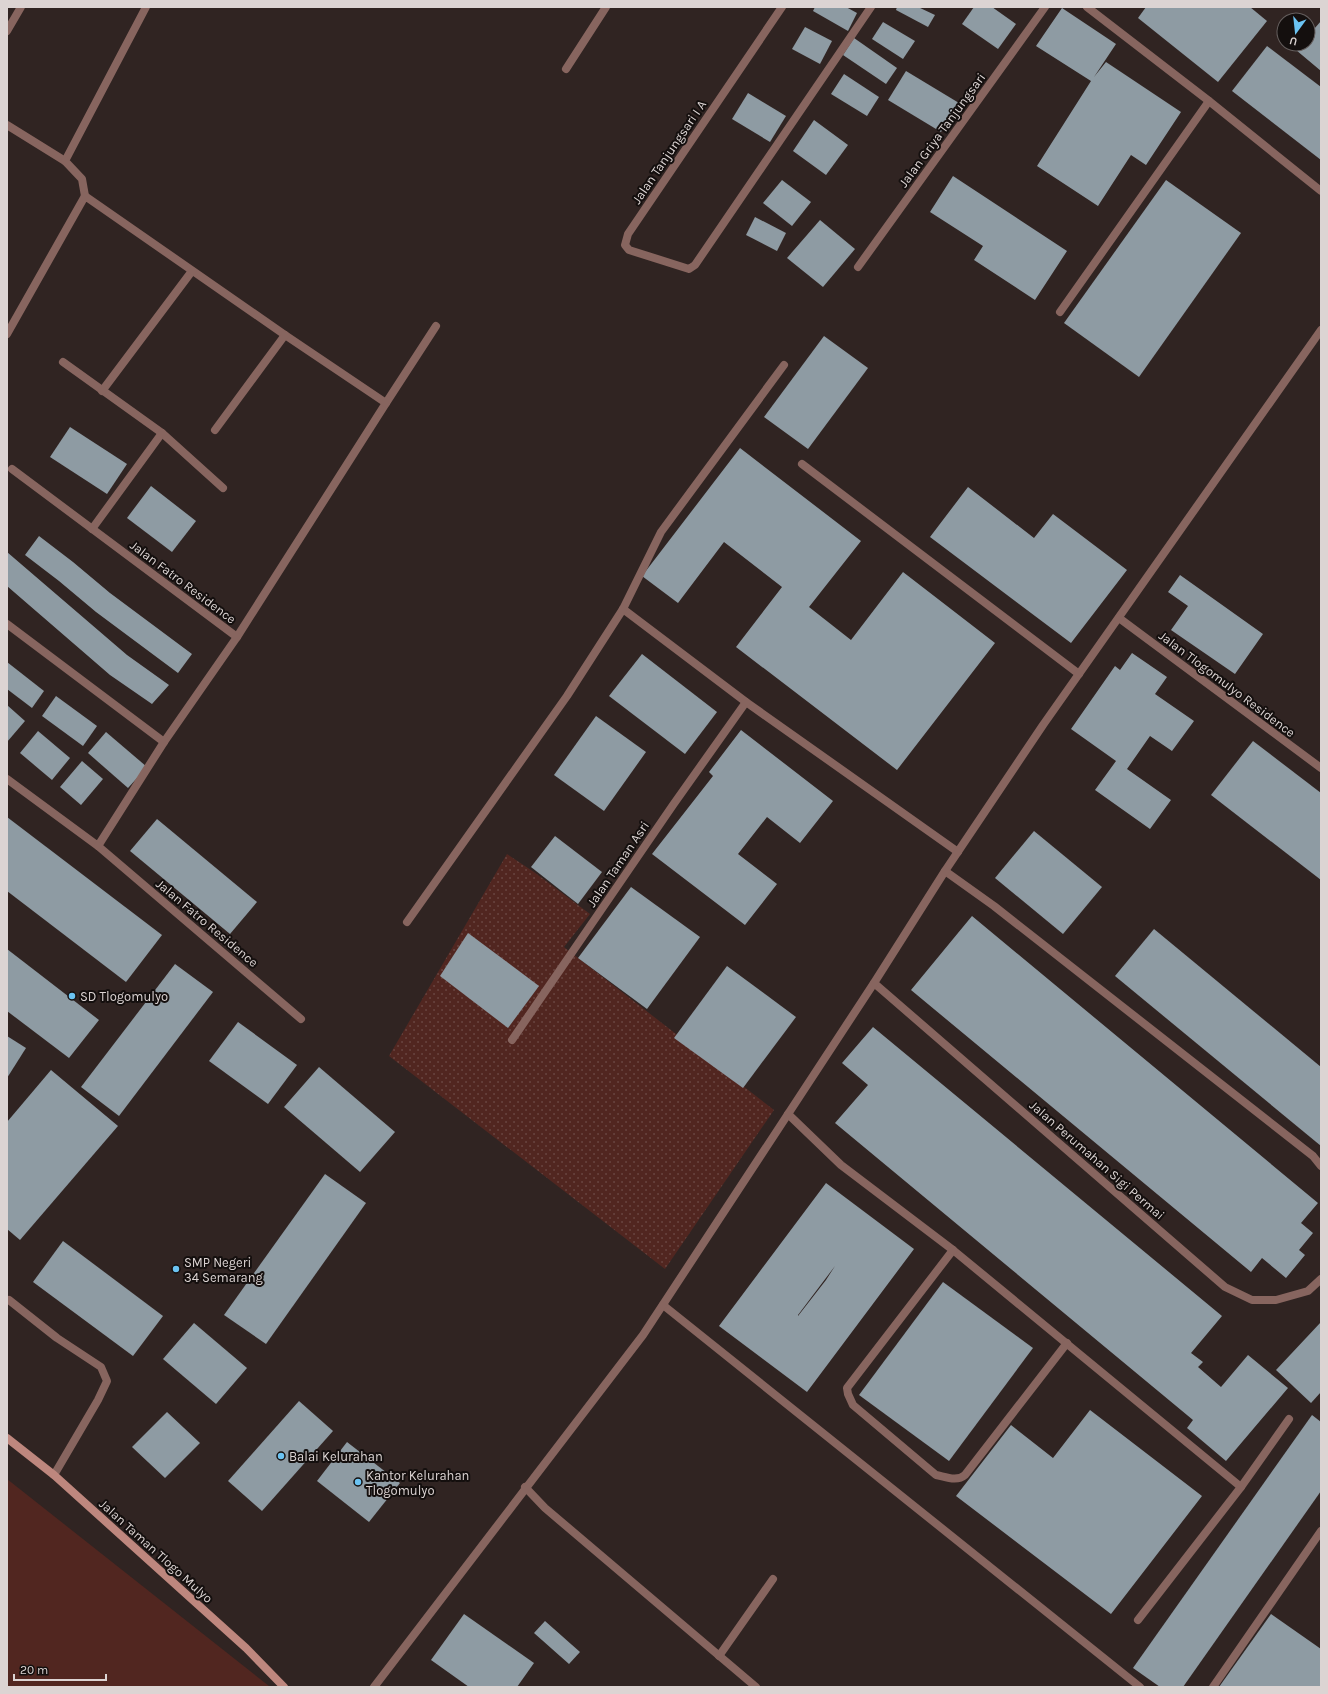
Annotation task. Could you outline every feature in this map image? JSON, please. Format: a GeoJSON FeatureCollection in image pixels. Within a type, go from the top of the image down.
{"type":"FeatureCollection","features":[{"type":"Feature","properties":{"kind":"street"},"geometry":{"type":"LineString","coordinates":[[7,31],[21,7]]}},
{"type":"Feature","properties":{"kind":"street"},"geometry":{"type":"LineString","coordinates":[[64,161],[146,7]]}},
{"type":"Feature","properties":{"kind":"street"},"geometry":{"type":"LineString","coordinates":[[566,69],[606,7]]}},
{"type":"Feature","properties":{"kind":"street","name":"Jalan Tanjungsari I A"},"geometry":{"type":"LineString","coordinates":[[782,7],[628,234],[625,245],[629,250],[689,269],[698,261],[871,7]]}},
{"type":"Feature","properties":{"kind":"street","name":"Jalan Griya Tanjungsari"},"geometry":{"type":"LineString","coordinates":[[858,267],[1045,7]]}},
{"type":"Feature","properties":{"kind":"street"},"geometry":{"type":"LineString","coordinates":[[1087,7],[1209,101],[1321,191]]}},
{"type":"Feature","properties":{"kind":"street"},"geometry":{"type":"LineString","coordinates":[[1060,312],[1209,101]]}},
{"type":"Feature","properties":{"kind":"street"},"geometry":{"type":"LineString","coordinates":[[7,125],[64,161],[82,179],[84,196],[7,334]]}},
{"type":"Feature","properties":{"kind":"street"},"geometry":{"type":"LineString","coordinates":[[84,196],[386,403]]}},
{"type":"Feature","properties":{"kind":"street"},"geometry":{"type":"LineString","coordinates":[[102,391],[192,271]]}},
{"type":"Feature","properties":{"kind":"street"},"geometry":{"type":"LineString","coordinates":[[237,637],[436,326]]}},
{"type":"Feature","properties":{"kind":"street"},"geometry":{"type":"LineString","coordinates":[[374,1687],[525,1487],[643,1335],[874,983],[945,871],[1043,725],[1321,330]]}},
{"type":"Feature","properties":{"kind":"street"},"geometry":{"type":"LineString","coordinates":[[216,430],[285,335]]}},
{"type":"Feature","properties":{"kind":"street"},"geometry":{"type":"LineString","coordinates":[[63,362],[162,433],[224,488]]}},
{"type":"Feature","properties":{"kind":"street"},"geometry":{"type":"LineString","coordinates":[[407,922],[567,696],[623,608],[661,532],[784,365]]}},
{"type":"Feature","properties":{"kind":"street"},"geometry":{"type":"LineString","coordinates":[[92,529],[162,433]]}},
{"type":"Feature","properties":{"kind":"street"},"geometry":{"type":"LineString","coordinates":[[802,464],[1080,674]]}},
{"type":"Feature","properties":{"kind":"street","name":"Jalan Fatro Residence"},"geometry":{"type":"LineString","coordinates":[[12,470],[237,637],[164,742],[98,846]]}},
{"type":"Feature","properties":{"kind":"street"},"geometry":{"type":"LineString","coordinates":[[623,608],[746,702],[958,852]]}},
{"type":"Feature","properties":{"kind":"street","name":"Jalan Tlogomulyo Residence"},"geometry":{"type":"LineString","coordinates":[[1119,618],[1321,768]]}},
{"type":"Feature","properties":{"kind":"street"},"geometry":{"type":"LineString","coordinates":[[7,624],[164,742]]}},
{"type":"Feature","properties":{"kind":"street","name":"Jalan Taman Asri"},"geometry":{"type":"LineString","coordinates":[[512,1040],[668,812],[746,702]]}},
{"type":"Feature","properties":{"kind":"street","name":"Jalan Fatro Residence"},"geometry":{"type":"LineString","coordinates":[[7,779],[98,846],[301,1019]]}},
{"type":"Feature","properties":{"kind":"street"},"geometry":{"type":"LineString","coordinates":[[945,871],[994,906],[1307,1151],[1321,1166]]}},
{"type":"Feature","properties":{"kind":"street","name":"Jalan Perumahan Sigi Permai"},"geometry":{"type":"LineString","coordinates":[[874,983],[1225,1287],[1252,1300],[1276,1300],[1308,1291],[1321,1279]]}},
{"type":"Feature","properties":{"kind":"street"},"geometry":{"type":"LineString","coordinates":[[788,1114],[841,1165],[953,1250],[1241,1487]]}},
{"type":"Feature","properties":{"kind":"street"},"geometry":{"type":"LineString","coordinates":[[953,1250],[847,1388],[853,1405],[936,1475],[961,1479],[1067,1344]]}},
{"type":"Feature","properties":{"kind":"street"},"geometry":{"type":"LineString","coordinates":[[9,1300],[57,1338],[101,1367],[108,1381],[54,1475]]}},
{"type":"Feature","properties":{"kind":"street"},"geometry":{"type":"LineString","coordinates":[[663,1305],[1140,1687]]}},
{"type":"Feature","properties":{"kind":"street"},"geometry":{"type":"LineString","coordinates":[[1138,1620],[1241,1487],[1289,1419]]}},
{"type":"Feature","properties":{"kind":"street","name":"Jalan Taman Tlogo Mulyo"},"geometry":{"type":"LineString","coordinates":[[7,1438],[54,1475],[240,1643],[284,1687]]}},
{"type":"Feature","properties":{"kind":"street"},"geometry":{"type":"LineString","coordinates":[[525,1487],[545,1508],[756,1687]]}},
{"type":"Feature","properties":{"kind":"street"},"geometry":{"type":"LineString","coordinates":[[1213,1687],[1321,1531]]}},
{"type":"Feature","properties":{"kind":"street"},"geometry":{"type":"LineString","coordinates":[[718,1656],[774,1578]]}},
{"type":"Feature","properties":{"kind":"shaded area"},"geometry":{"type":"Polygon","coordinates":[[[507,854],[534,872],[590,914],[564,947],[774,1110],[665,1269],[389,1056],[507,854]]]}},
{"type":"Feature","properties":{"kind":"shaded area"},"geometry":{"type":"Polygon","coordinates":[[[7,1479],[269,1686],[7,1687],[7,1479]]]}},
{"type":"Feature","properties":{"kind":"building"},"geometry":{"type":"Polygon","coordinates":[[[815,7],[846,7],[857,13],[848,31],[813,11],[815,7]]]}},
{"type":"Feature","properties":{"kind":"building"},"geometry":{"type":"Polygon","coordinates":[[[897,7],[918,7],[935,15],[928,27],[896,10],[897,7]]]}},
{"type":"Feature","properties":{"kind":"building"},"geometry":{"type":"Polygon","coordinates":[[[974,7],[992,7],[1016,24],[998,49],[962,24],[974,7]]]}},
{"type":"Feature","properties":{"kind":"building"},"geometry":{"type":"Polygon","coordinates":[[[1146,7],[1250,7],[1267,21],[1218,82],[1138,18],[1146,7]]]}},
{"type":"Feature","properties":{"kind":"building"},"geometry":{"type":"Polygon","coordinates":[[[1062,8],[1116,44],[1094,77],[1106,62],[1181,112],[1146,165],[1131,155],[1098,206],[1037,166],[1091,81],[1036,46],[1062,8]]]}},
{"type":"Feature","properties":{"kind":"building"},"geometry":{"type":"Polygon","coordinates":[[[1321,21],[1321,71],[1298,52],[1316,52],[1316,27],[1321,21]]]}},
{"type":"Feature","properties":{"kind":"building"},"geometry":{"type":"Polygon","coordinates":[[[883,22],[915,41],[903,59],[872,39],[883,22]]]}},
{"type":"Feature","properties":{"kind":"building"},"geometry":{"type":"Polygon","coordinates":[[[805,27],[832,41],[820,64],[792,49],[805,27]]]}},
{"type":"Feature","properties":{"kind":"building"},"geometry":{"type":"Polygon","coordinates":[[[854,38],[897,68],[886,84],[843,55],[854,38]]]}},
{"type":"Feature","properties":{"kind":"building"},"geometry":{"type":"Polygon","coordinates":[[[1267,46],[1321,87],[1321,160],[1232,91],[1267,46]]]}},
{"type":"Feature","properties":{"kind":"building"},"geometry":{"type":"Polygon","coordinates":[[[906,71],[959,103],[941,132],[888,100],[906,71]]]}},
{"type":"Feature","properties":{"kind":"building"},"geometry":{"type":"Polygon","coordinates":[[[844,74],[879,97],[867,116],[831,94],[844,74]]]}},
{"type":"Feature","properties":{"kind":"building"},"geometry":{"type":"Polygon","coordinates":[[[748,93],[786,116],[770,142],[732,119],[748,93]]]}},
{"type":"Feature","properties":{"kind":"building"},"geometry":{"type":"Polygon","coordinates":[[[814,120],[848,145],[826,175],[793,151],[814,120]]]}},
{"type":"Feature","properties":{"kind":"building"},"geometry":{"type":"Polygon","coordinates":[[[953,176],[1067,251],[1035,300],[974,260],[983,246],[930,212],[953,176]]]}},
{"type":"Feature","properties":{"kind":"building"},"geometry":{"type":"Polygon","coordinates":[[[782,180],[811,202],[792,226],[763,203],[782,180]]]}},
{"type":"Feature","properties":{"kind":"building"},"geometry":{"type":"Polygon","coordinates":[[[1166,180],[1241,233],[1139,377],[1064,323],[1166,180]]]}},
{"type":"Feature","properties":{"kind":"building"},"geometry":{"type":"Polygon","coordinates":[[[755,217],[786,233],[777,251],[746,235],[755,217]]]}},
{"type":"Feature","properties":{"kind":"building"},"geometry":{"type":"Polygon","coordinates":[[[820,220],[855,249],[823,287],[787,258],[820,220]]]}},
{"type":"Feature","properties":{"kind":"building"},"geometry":{"type":"Polygon","coordinates":[[[824,336],[868,368],[808,449],[764,417],[824,336]]]}},
{"type":"Feature","properties":{"kind":"building"},"geometry":{"type":"Polygon","coordinates":[[[70,427],[127,464],[107,494],[50,457],[70,427]]]}},
{"type":"Feature","properties":{"kind":"building"},"geometry":{"type":"Polygon","coordinates":[[[740,448],[861,541],[809,607],[851,640],[903,572],[995,643],[897,770],[736,647],[782,587],[724,542],[678,603],[642,576],[740,448]]]}},
{"type":"Feature","properties":{"kind":"building"},"geometry":{"type":"Polygon","coordinates":[[[151,486],[196,521],[172,552],[127,518],[151,486]]]}},
{"type":"Feature","properties":{"kind":"building"},"geometry":{"type":"Polygon","coordinates":[[[968,487],[1034,538],[1053,514],[1127,570],[1071,643],[930,537],[968,487]]]}},
{"type":"Feature","properties":{"kind":"building"},"geometry":{"type":"Polygon","coordinates":[[[39,536],[110,593],[192,654],[178,673],[96,612],[25,555],[39,536]]]}},
{"type":"Feature","properties":{"kind":"building"},"geometry":{"type":"Polygon","coordinates":[[[7,552],[127,655],[169,685],[152,704],[110,675],[7,586],[7,552]]]}},
{"type":"Feature","properties":{"kind":"building"},"geometry":{"type":"Polygon","coordinates":[[[1180,575],[1263,634],[1235,674],[1171,630],[1188,606],[1168,592],[1180,575]]]}},
{"type":"Feature","properties":{"kind":"building"},"geometry":{"type":"Polygon","coordinates":[[[1132,653],[1167,677],[1155,694],[1194,721],[1172,751],[1150,736],[1127,769],[1171,800],[1150,829],[1095,790],[1116,761],[1071,729],[1115,666],[1120,670],[1132,653]]]}},
{"type":"Feature","properties":{"kind":"building"},"geometry":{"type":"Polygon","coordinates":[[[642,654],[717,712],[685,754],[609,696],[642,654]]]}},
{"type":"Feature","properties":{"kind":"building"},"geometry":{"type":"Polygon","coordinates":[[[7,662],[44,691],[32,708],[7,689],[7,662]]]}},
{"type":"Feature","properties":{"kind":"building"},"geometry":{"type":"Polygon","coordinates":[[[56,696],[97,726],[83,746],[42,716],[56,696]]]}},
{"type":"Feature","properties":{"kind":"building"},"geometry":{"type":"Polygon","coordinates":[[[7,705],[25,721],[7,742],[7,705]]]}},
{"type":"Feature","properties":{"kind":"building"},"geometry":{"type":"Polygon","coordinates":[[[596,716],[646,752],[604,811],[554,775],[596,716]]]}},
{"type":"Feature","properties":{"kind":"building"},"geometry":{"type":"Polygon","coordinates":[[[741,730],[833,801],[800,843],[767,817],[738,854],[777,884],[745,925],[652,854],[713,776],[709,772],[741,730]]]}},
{"type":"Feature","properties":{"kind":"building"},"geometry":{"type":"Polygon","coordinates":[[[38,731],[70,758],[52,780],[20,753],[38,731]]]}},
{"type":"Feature","properties":{"kind":"building"},"geometry":{"type":"Polygon","coordinates":[[[106,732],[147,767],[128,788],[88,753],[106,732]]]}},
{"type":"Feature","properties":{"kind":"building"},"geometry":{"type":"Polygon","coordinates":[[[1253,741],[1321,793],[1321,880],[1211,795],[1253,741]]]}},
{"type":"Feature","properties":{"kind":"building"},"geometry":{"type":"Polygon","coordinates":[[[82,761],[103,779],[81,805],[60,787],[82,761]]]}},
{"type":"Feature","properties":{"kind":"building"},"geometry":{"type":"Polygon","coordinates":[[[7,817],[162,935],[126,982],[7,891],[7,817]]]}},
{"type":"Feature","properties":{"kind":"building"},"geometry":{"type":"Polygon","coordinates":[[[157,819],[257,902],[230,934],[130,851],[157,819]]]}},
{"type":"Feature","properties":{"kind":"building"},"geometry":{"type":"Polygon","coordinates":[[[1034,831],[1102,887],[1063,934],[995,878],[1034,831]]]}},
{"type":"Feature","properties":{"kind":"building"},"geometry":{"type":"Polygon","coordinates":[[[555,836],[602,872],[578,904],[531,867],[555,836]]]}},
{"type":"Feature","properties":{"kind":"building"},"geometry":{"type":"Polygon","coordinates":[[[631,887],[700,937],[647,1009],[578,958],[631,887]]]}},
{"type":"Feature","properties":{"kind":"building"},"geometry":{"type":"Polygon","coordinates":[[[972,916],[1318,1203],[1301,1223],[1313,1233],[1299,1250],[1305,1255],[1286,1278],[1262,1258],[1251,1272],[911,990],[972,916]]]}},
{"type":"Feature","properties":{"kind":"building"},"geometry":{"type":"Polygon","coordinates":[[[1154,929],[1321,1067],[1321,1146],[1115,976],[1154,929]]]}},
{"type":"Feature","properties":{"kind":"building"},"geometry":{"type":"Polygon","coordinates":[[[468,933],[539,986],[508,1028],[440,976],[468,933]]]}},
{"type":"Feature","properties":{"kind":"building"},"geometry":{"type":"Polygon","coordinates":[[[7,949],[99,1020],[69,1058],[7,1011],[7,949]]]}},
{"type":"Feature","properties":{"kind":"building"},"geometry":{"type":"Polygon","coordinates":[[[175,964],[213,992],[119,1116],[81,1087],[175,964]]]}},
{"type":"Feature","properties":{"kind":"building"},"geometry":{"type":"Polygon","coordinates":[[[727,966],[796,1017],[743,1088],[674,1038],[727,966]]]}},
{"type":"Feature","properties":{"kind":"building"},"geometry":{"type":"Polygon","coordinates":[[[238,1022],[297,1065],[268,1104],[209,1061],[238,1022]]]}},
{"type":"Feature","properties":{"kind":"building"},"geometry":{"type":"Polygon","coordinates":[[[873,1027],[1222,1316],[1191,1353],[1203,1362],[1198,1367],[1221,1387],[1248,1355],[1288,1388],[1226,1461],[1187,1428],[1193,1420],[835,1123],[868,1085],[842,1063],[873,1027]]]}},
{"type":"Feature","properties":{"kind":"building"},"geometry":{"type":"Polygon","coordinates":[[[7,1036],[26,1048],[7,1078],[7,1036]]]}},
{"type":"Feature","properties":{"kind":"building"},"geometry":{"type":"Polygon","coordinates":[[[319,1067],[395,1132],[360,1172],[284,1107],[319,1067]]]}},
{"type":"Feature","properties":{"kind":"building"},"geometry":{"type":"Polygon","coordinates":[[[51,1070],[118,1126],[20,1240],[7,1229],[7,1122],[51,1070]]]}},
{"type":"Feature","properties":{"kind":"building"},"geometry":{"type":"Polygon","coordinates":[[[325,1174],[366,1203],[266,1344],[224,1315],[325,1174]]]}},
{"type":"Feature","properties":{"kind":"building"},"geometry":{"type":"Polygon","coordinates":[[[826,1183],[914,1249],[807,1392],[719,1326],[826,1183]],[[835,1266],[798,1316],[826,1280],[835,1266]]]}},
{"type":"Feature","properties":{"kind":"building"},"geometry":{"type":"Polygon","coordinates":[[[63,1241],[163,1316],[133,1356],[33,1282],[63,1241]]]}},
{"type":"Feature","properties":{"kind":"building"},"geometry":{"type":"Polygon","coordinates":[[[943,1282],[1033,1348],[949,1461],[859,1395],[943,1282]]]}},
{"type":"Feature","properties":{"kind":"building"},"geometry":{"type":"Polygon","coordinates":[[[1321,1322],[1321,1392],[1311,1403],[1276,1370],[1321,1322]]]}},
{"type":"Feature","properties":{"kind":"building"},"geometry":{"type":"Polygon","coordinates":[[[194,1323],[247,1368],[216,1404],[163,1359],[194,1323]]]}},
{"type":"Feature","properties":{"kind":"building","name":"Balai Kelurahan"},"geometry":{"type":"Polygon","coordinates":[[[299,1401],[333,1431],[262,1511],[228,1481],[299,1401]]]}},
{"type":"Feature","properties":{"kind":"building"},"geometry":{"type":"Polygon","coordinates":[[[1090,1410],[1202,1496],[1111,1614],[956,1496],[1011,1425],[1053,1458],[1090,1410]]]}},
{"type":"Feature","properties":{"kind":"building"},"geometry":{"type":"Polygon","coordinates":[[[167,1412],[200,1443],[165,1478],[132,1447],[167,1412]]]}},
{"type":"Feature","properties":{"kind":"building"},"geometry":{"type":"Polygon","coordinates":[[[1312,1415],[1321,1422],[1321,1491],[1183,1687],[1160,1687],[1133,1668],[1312,1415]]]}},
{"type":"Feature","properties":{"kind":"building","name":"Kantor Kelurahan Tlogomulyo"},"geometry":{"type":"Polygon","coordinates":[[[347,1442],[400,1483],[369,1522],[317,1481],[347,1442]]]}},
{"type":"Feature","properties":{"kind":"building"},"geometry":{"type":"Polygon","coordinates":[[[464,1614],[534,1663],[517,1687],[469,1687],[431,1660],[464,1614]]]}},
{"type":"Feature","properties":{"kind":"building"},"geometry":{"type":"Polygon","coordinates":[[[1271,1614],[1321,1649],[1321,1687],[1219,1687],[1271,1614]]]}},
{"type":"Feature","properties":{"kind":"building"},"geometry":{"type":"Polygon","coordinates":[[[545,1621],[580,1652],[569,1664],[534,1633],[545,1621]]]}},
{"type":"Feature","properties":{"kind":"place","name":"SD Tlogomulyo"},"geometry":{"type":"Point","coordinates":[72,996]}},
{"type":"Feature","properties":{"kind":"place","name":"SMP Negeri 34 Semarang"},"geometry":{"type":"Point","coordinates":[176,1269]}},
{"type":"Feature","properties":{"kind":"place","name":"Balai Kelurahan"},"geometry":{"type":"Point","coordinates":[281,1456]}},
{"type":"Feature","properties":{"kind":"place","name":"Kantor Kelurahan Tlogomulyo"},"geometry":{"type":"Point","coordinates":[358,1482]}}]}
